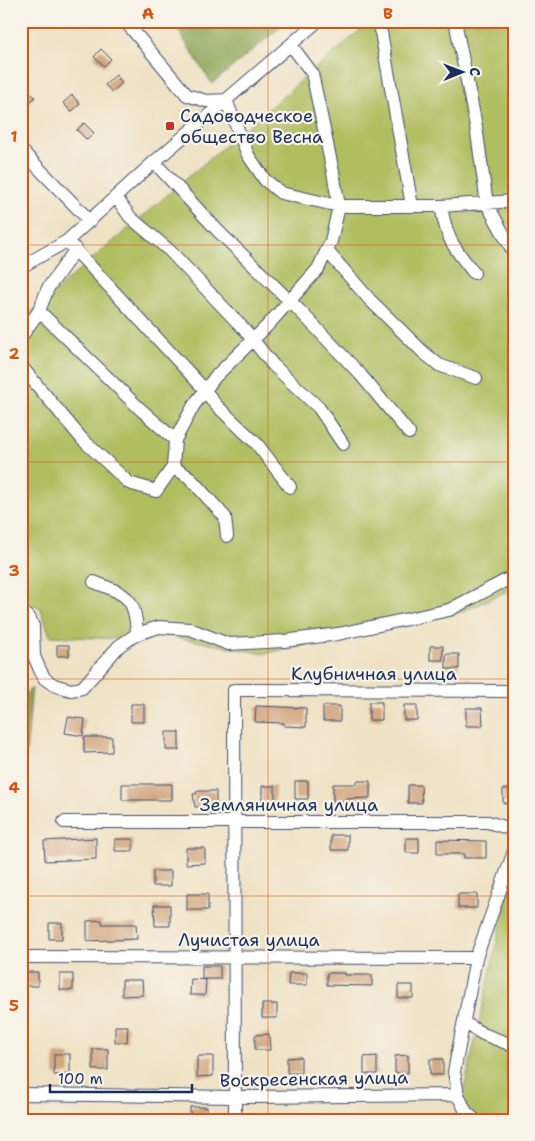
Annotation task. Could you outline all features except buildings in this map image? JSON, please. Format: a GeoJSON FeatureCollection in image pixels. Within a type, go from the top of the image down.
{"type":"FeatureCollection","features":[{"type":"Feature","properties":{"kind":"street"},"geometry":{"type":"LineString","coordinates":[[124,21],[187,95],[206,101],[226,100]]}},
{"type":"Feature","properties":{"kind":"street"},"geometry":{"type":"LineString","coordinates":[[21,337],[39,311],[48,288],[72,245],[90,221],[154,162],[318,21]]}},
{"type":"Feature","properties":{"kind":"street"},"geometry":{"type":"LineString","coordinates":[[379,21],[412,206]]}},
{"type":"Feature","properties":{"kind":"street"},"geometry":{"type":"LineString","coordinates":[[455,21],[476,126],[487,204],[514,253]]}},
{"type":"Feature","properties":{"kind":"street"},"geometry":{"type":"LineString","coordinates":[[21,366],[82,439],[128,483],[156,491],[173,467],[175,440],[205,390],[215,377],[291,301],[318,269],[327,251],[338,206],[312,74],[291,45]]}},
{"type":"Feature","properties":{"kind":"street"},"geometry":{"type":"LineString","coordinates":[[226,100],[248,155],[272,188],[280,193],[338,206],[441,206],[514,201]]}},
{"type":"Feature","properties":{"kind":"street"},"geometry":{"type":"LineString","coordinates":[[21,150],[90,221]]}},
{"type":"Feature","properties":{"kind":"street"},"geometry":{"type":"LineString","coordinates":[[154,162],[219,232],[291,301],[360,374],[408,434]]}},
{"type":"Feature","properties":{"kind":"street"},"geometry":{"type":"LineString","coordinates":[[116,197],[130,217],[170,251],[254,339],[273,365],[319,408],[343,444]]}},
{"type":"Feature","properties":{"kind":"street"},"geometry":{"type":"LineString","coordinates":[[441,206],[446,233],[455,250],[474,273]]}},
{"type":"Feature","properties":{"kind":"street"},"geometry":{"type":"LineString","coordinates":[[21,267],[72,245]]}},
{"type":"Feature","properties":{"kind":"street"},"geometry":{"type":"LineString","coordinates":[[72,245],[205,390],[215,404],[257,444],[290,487]]}},
{"type":"Feature","properties":{"kind":"street"},"geometry":{"type":"LineString","coordinates":[[327,251],[370,300],[423,352],[439,364],[476,378]]}},
{"type":"Feature","properties":{"kind":"street"},"geometry":{"type":"LineString","coordinates":[[39,311],[138,407],[175,440]]}},
{"type":"Feature","properties":{"kind":"street"},"geometry":{"type":"LineString","coordinates":[[173,467],[189,477],[225,517],[227,536]]}},
{"type":"Feature","properties":{"kind":"street"},"geometry":{"type":"LineString","coordinates":[[21,611],[30,619],[33,626],[34,656],[45,679],[54,685],[71,690],[82,688],[119,646],[137,634],[159,627],[190,628],[228,644],[284,641],[338,634],[449,610],[514,576]]}},
{"type":"Feature","properties":{"kind":"street"},"geometry":{"type":"LineString","coordinates":[[94,582],[129,597],[135,608],[137,634]]}},
{"type":"Feature","properties":{"kind":"street","name":"Клубничная улица"},"geometry":{"type":"LineString","coordinates":[[235,822],[234,690],[514,691]]}},
{"type":"Feature","properties":{"kind":"street","name":"Земляничная улица"},"geometry":{"type":"LineString","coordinates":[[64,822],[488,822],[514,830]]}},
{"type":"Feature","properties":{"kind":"street"},"geometry":{"type":"LineString","coordinates":[[235,822],[235,1120]]}},
{"type":"Feature","properties":{"kind":"street"},"geometry":{"type":"LineString","coordinates":[[475,1120],[466,1112],[458,1095],[454,1072],[465,1023],[476,958],[511,869],[514,851]]}},
{"type":"Feature","properties":{"kind":"street","name":"Лучистая улица"},"geometry":{"type":"LineString","coordinates":[[21,957],[476,958]]}},
{"type":"Feature","properties":{"kind":"street"},"geometry":{"type":"LineString","coordinates":[[465,1023],[483,1034],[514,1046]]}},
{"type":"Feature","properties":{"kind":"street","name":"Воскресенская улица"},"geometry":{"type":"LineString","coordinates":[[21,1094],[235,1098],[458,1095]]}},
{"type":"Feature","properties":{"kind":"green space"},"geometry":{"type":"Polygon","coordinates":[[[172,21],[288,21],[212,84],[172,21]]]}},
{"type":"Feature","properties":{"kind":"green space"},"geometry":{"type":"Polygon","coordinates":[[[371,21],[514,21],[514,588],[462,612],[263,654],[169,636],[118,639],[50,636],[40,607],[21,602],[21,320],[371,21]]]}},
{"type":"Feature","properties":{"kind":"green space"},"geometry":{"type":"Polygon","coordinates":[[[32,688],[24,781],[21,845],[21,697],[32,688]]]}},
{"type":"Feature","properties":{"kind":"green space"},"geometry":{"type":"Polygon","coordinates":[[[514,866],[514,1120],[482,1120],[461,1103],[514,866]]]}},
{"type":"Feature","properties":{"kind":"place","name":"Садоводческое общество Весна"},"geometry":{"type":"Point","coordinates":[170,126]}}]}
